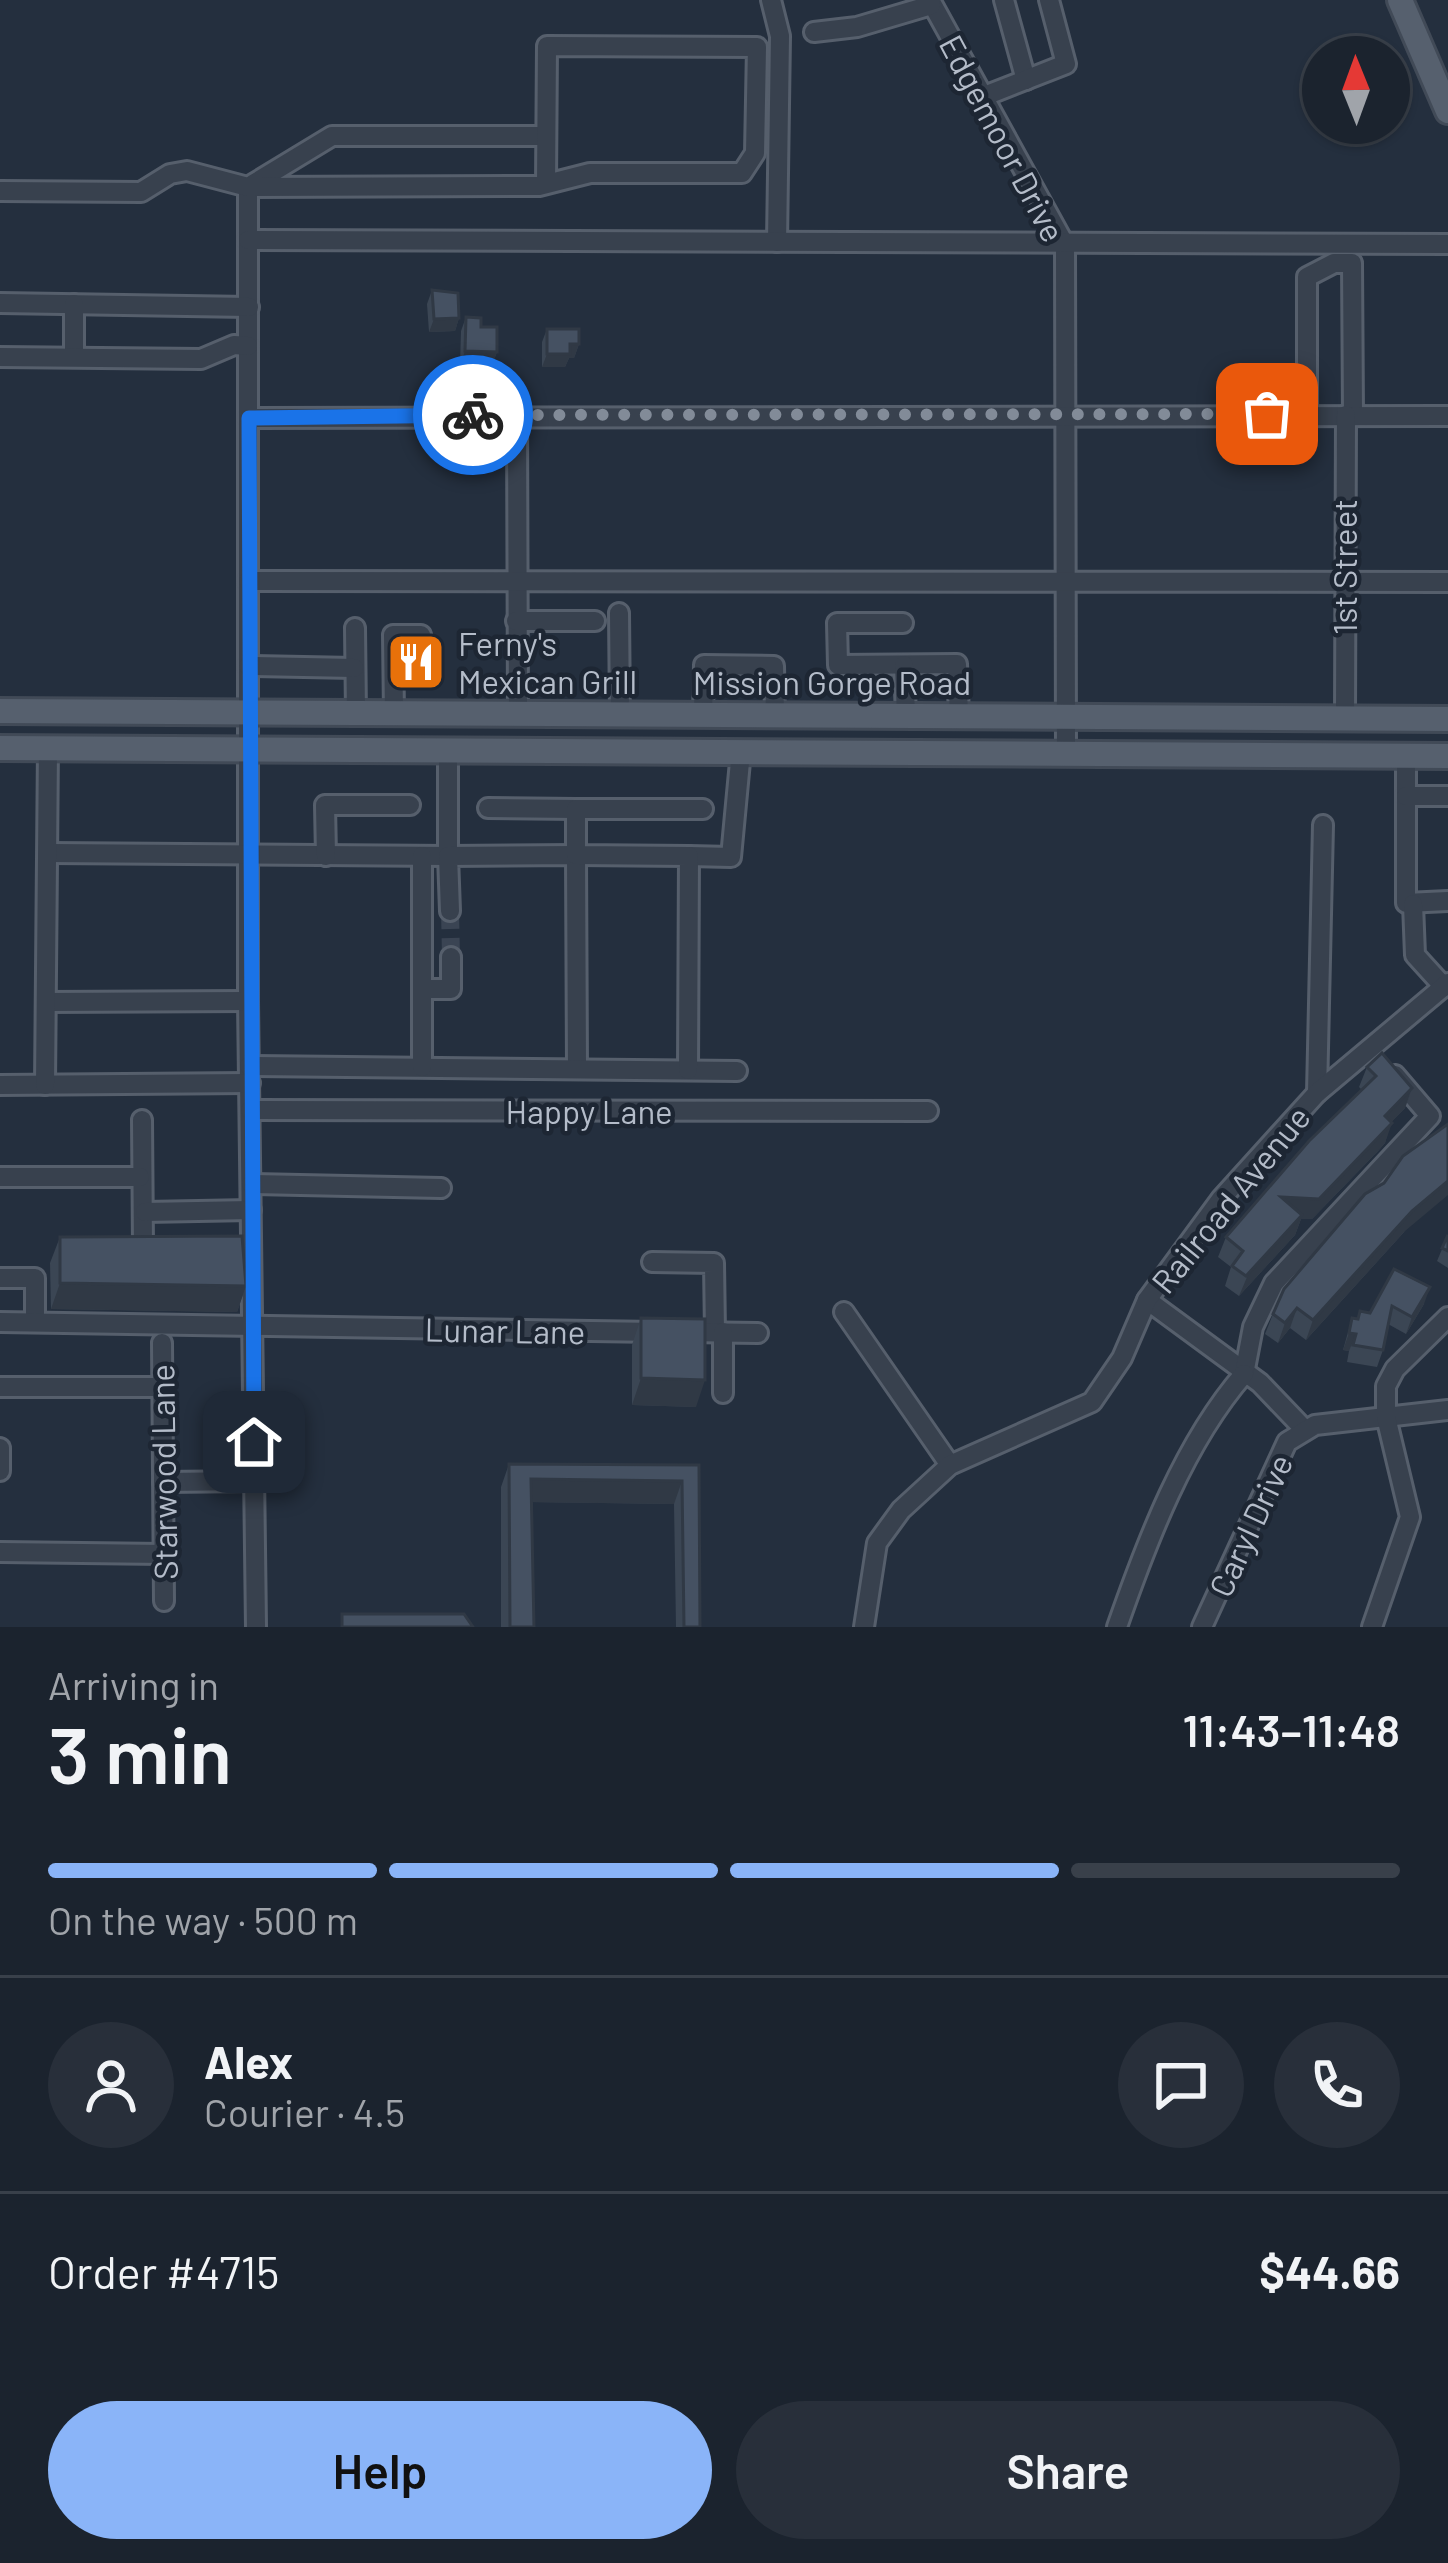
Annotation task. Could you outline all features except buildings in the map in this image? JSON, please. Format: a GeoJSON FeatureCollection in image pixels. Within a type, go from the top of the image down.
{"type":"FeatureCollection","features":[{"type":"Feature","properties":{"kind":"main road"},"geometry":{"type":"LineString","coordinates":[[1400,0],[1448,111]]}},
{"type":"Feature","properties":{"kind":"main road","name":"Mission Gorge Road"},"geometry":{"type":"LineString","coordinates":[[0,711],[1448,719]]}},
{"type":"Feature","properties":{"kind":"main road","name":"Mission Gorge Road"},"geometry":{"type":"LineString","coordinates":[[0,748],[1448,756]]}},
{"type":"Feature","properties":{"kind":"street"},"geometry":{"type":"LineString","coordinates":[[771,0],[780,36],[777,242]]}},
{"type":"Feature","properties":{"kind":"street"},"geometry":{"type":"LineString","coordinates":[[1004,0],[1026,80]]}},
{"type":"Feature","properties":{"kind":"street"},"geometry":{"type":"LineString","coordinates":[[982,97],[1066,64],[1049,0]]}},
{"type":"Feature","properties":{"kind":"street","name":"Edgemoor Drive"},"geometry":{"type":"LineString","coordinates":[[814,32],[857,27],[930,2],[1065,245],[1066,754]]}},
{"type":"Feature","properties":{"kind":"street"},"geometry":{"type":"LineString","coordinates":[[0,191],[141,192],[187,171],[248,187],[546,184],[590,173],[748,170],[755,153],[757,47],[548,46],[546,184]]}},
{"type":"Feature","properties":{"kind":"street"},"geometry":{"type":"LineString","coordinates":[[248,187],[332,136],[547,136]]}},
{"type":"Feature","properties":{"kind":"street"},"geometry":{"type":"LineString","coordinates":[[248,187],[248,1001],[256,1627]]}},
{"type":"Feature","properties":{"kind":"street"},"geometry":{"type":"LineString","coordinates":[[248,240],[1448,244]]}},
{"type":"Feature","properties":{"kind":"street","name":"1st Street"},"geometry":{"type":"LineString","coordinates":[[1307,413],[1307,277],[1334,263],[1352,262],[1343,581],[1345,720]]}},
{"type":"Feature","properties":{"kind":"street"},"geometry":{"type":"LineString","coordinates":[[0,303],[249,307]]}},
{"type":"Feature","properties":{"kind":"street"},"geometry":{"type":"LineString","coordinates":[[74,304],[74,357]]}},
{"type":"Feature","properties":{"kind":"street"},"geometry":{"type":"LineString","coordinates":[[0,357],[201,358],[235,345],[248,346]]}},
{"type":"Feature","properties":{"kind":"street"},"geometry":{"type":"LineString","coordinates":[[517,415],[518,715]]}},
{"type":"Feature","properties":{"kind":"street"},"geometry":{"type":"LineString","coordinates":[[249,418],[1448,416]]}},
{"type":"Feature","properties":{"kind":"street"},"geometry":{"type":"LineString","coordinates":[[248,581],[1448,582]]}},
{"type":"Feature","properties":{"kind":"street"},"geometry":{"type":"LineString","coordinates":[[619,613],[620,715]]}},
{"type":"Feature","properties":{"kind":"street"},"geometry":{"type":"LineString","coordinates":[[516,621],[595,621]]}},
{"type":"Feature","properties":{"kind":"street"},"geometry":{"type":"LineString","coordinates":[[903,623],[837,622],[838,665],[957,664],[959,716]]}},
{"type":"Feature","properties":{"kind":"street"},"geometry":{"type":"LineString","coordinates":[[355,628],[356,715]]}},
{"type":"Feature","properties":{"kind":"street"},"geometry":{"type":"LineString","coordinates":[[394,714],[394,634],[421,634]]}},
{"type":"Feature","properties":{"kind":"street"},"geometry":{"type":"LineString","coordinates":[[703,715],[704,665],[774,666],[775,716]]}},
{"type":"Feature","properties":{"kind":"street"},"geometry":{"type":"LineString","coordinates":[[904,665],[906,716]]}},
{"type":"Feature","properties":{"kind":"street"},"geometry":{"type":"LineString","coordinates":[[248,666],[354,668]]}},
{"type":"Feature","properties":{"kind":"street"},"geometry":{"type":"LineString","coordinates":[[45,1085],[48,747]]}},
{"type":"Feature","properties":{"kind":"street"},"geometry":{"type":"LineString","coordinates":[[448,749],[450,911]]}},
{"type":"Feature","properties":{"kind":"street"},"geometry":{"type":"LineString","coordinates":[[48,853],[731,857],[741,752]]}},
{"type":"Feature","properties":{"kind":"street"},"geometry":{"type":"LineString","coordinates":[[1406,757],[1406,903],[1448,901]]}},
{"type":"Feature","properties":{"kind":"street"},"geometry":{"type":"LineString","coordinates":[[1406,796],[1448,796]]}},
{"type":"Feature","properties":{"kind":"street"},"geometry":{"type":"LineString","coordinates":[[326,856],[325,805],[410,805]]}},
{"type":"Feature","properties":{"kind":"street"},"geometry":{"type":"LineString","coordinates":[[488,808],[703,809]]}},
{"type":"Feature","properties":{"kind":"street"},"geometry":{"type":"LineString","coordinates":[[576,809],[577,1069]]}},
{"type":"Feature","properties":{"kind":"street"},"geometry":{"type":"LineString","coordinates":[[1317,1093],[1323,825]]}},
{"type":"Feature","properties":{"kind":"street"},"geometry":{"type":"LineString","coordinates":[[422,856],[422,1067]]}},
{"type":"Feature","properties":{"kind":"street"},"geometry":{"type":"LineString","coordinates":[[688,1070],[689,856]]}},
{"type":"Feature","properties":{"kind":"street"},"geometry":{"type":"LineString","coordinates":[[1412,904],[1415,955],[1446,985]]}},
{"type":"Feature","properties":{"kind":"street"},"geometry":{"type":"LineString","coordinates":[[422,988],[451,988],[451,957]]}},
{"type":"Feature","properties":{"kind":"street","name":"Railroad Avenue"},"geometry":{"type":"LineString","coordinates":[[864,1627],[877,1543],[901,1510],[950,1465],[1092,1402],[1122,1358],[1147,1300],[1221,1199],[1317,1093],[1446,985]]}},
{"type":"Feature","properties":{"kind":"street"},"geometry":{"type":"LineString","coordinates":[[46,1002],[248,1001]]}},
{"type":"Feature","properties":{"kind":"street"},"geometry":{"type":"LineString","coordinates":[[0,1085],[422,1067],[737,1071]]}},
{"type":"Feature","properties":{"kind":"street"},"geometry":{"type":"LineString","coordinates":[[1389,1069],[1448,1132]]}},
{"type":"Feature","properties":{"kind":"street","name":"Happy Lane"},"geometry":{"type":"LineString","coordinates":[[250,1110],[928,1112]]}},
{"type":"Feature","properties":{"kind":"street"},"geometry":{"type":"LineString","coordinates":[[1117,1627],[1182,1472],[1221,1400],[1244,1374],[1253,1327],[1274,1283],[1430,1116]]}},
{"type":"Feature","properties":{"kind":"street"},"geometry":{"type":"LineString","coordinates":[[142,1120],[143,1247]]}},
{"type":"Feature","properties":{"kind":"street"},"geometry":{"type":"LineString","coordinates":[[0,1177],[140,1177]]}},
{"type":"Feature","properties":{"kind":"street"},"geometry":{"type":"LineString","coordinates":[[251,1184],[441,1187]]}},
{"type":"Feature","properties":{"kind":"street"},"geometry":{"type":"LineString","coordinates":[[145,1212],[251,1210]]}},
{"type":"Feature","properties":{"kind":"street"},"geometry":{"type":"LineString","coordinates":[[652,1262],[713,1263],[723,1393]]}},
{"type":"Feature","properties":{"kind":"street"},"geometry":{"type":"LineString","coordinates":[[0,1278],[35,1278],[35,1322]]}},
{"type":"Feature","properties":{"kind":"street"},"geometry":{"type":"LineString","coordinates":[[1147,1300],[1244,1374],[1305,1430]]}},
{"type":"Feature","properties":{"kind":"street"},"geometry":{"type":"LineString","coordinates":[[844,1312],[950,1465]]}},
{"type":"Feature","properties":{"kind":"street"},"geometry":{"type":"LineString","coordinates":[[1372,1627],[1410,1517],[1386,1418],[1386,1386],[1395,1369],[1448,1317]]}},
{"type":"Feature","properties":{"kind":"street","name":"Lunar Lane"},"geometry":{"type":"LineString","coordinates":[[0,1322],[758,1333]]}},
{"type":"Feature","properties":{"kind":"street","name":"Starwood Lane"},"geometry":{"type":"LineString","coordinates":[[162,1343],[164,1601]]}},
{"type":"Feature","properties":{"kind":"street"},"geometry":{"type":"LineString","coordinates":[[0,1387],[162,1387]]}},
{"type":"Feature","properties":{"kind":"street","name":"Caryl Drive"},"geometry":{"type":"LineString","coordinates":[[1202,1627],[1287,1442],[1305,1430],[1448,1410]]}},
{"type":"Feature","properties":{"kind":"street"},"geometry":{"type":"LineString","coordinates":[[0,1471],[1,1448]]}},
{"type":"Feature","properties":{"kind":"street"},"geometry":{"type":"LineString","coordinates":[[163,1481],[254,1481]]}},
{"type":"Feature","properties":{"kind":"street"},"geometry":{"type":"LineString","coordinates":[[0,1552],[164,1554]]}},
{"type":"Feature","properties":{"kind":"tunnel"},"geometry":{"type":"LineString","coordinates":[[450,911],[451,957]]}},
{"type":"Feature","properties":{"kind":"way so far"},"geometry":{"type":"LineString","coordinates":[[473,415],[1267,414]]}},
{"type":"Feature","properties":{"kind":"place","name":"Ferny's Mexican Grill"},"geometry":{"type":"Point","coordinates":[416,662]}},
{"type":"Feature","properties":{"kind":"route"},"geometry":{"type":"LineString","coordinates":[[254,1442],[248,1001],[249,418],[473,415]]}}]}
